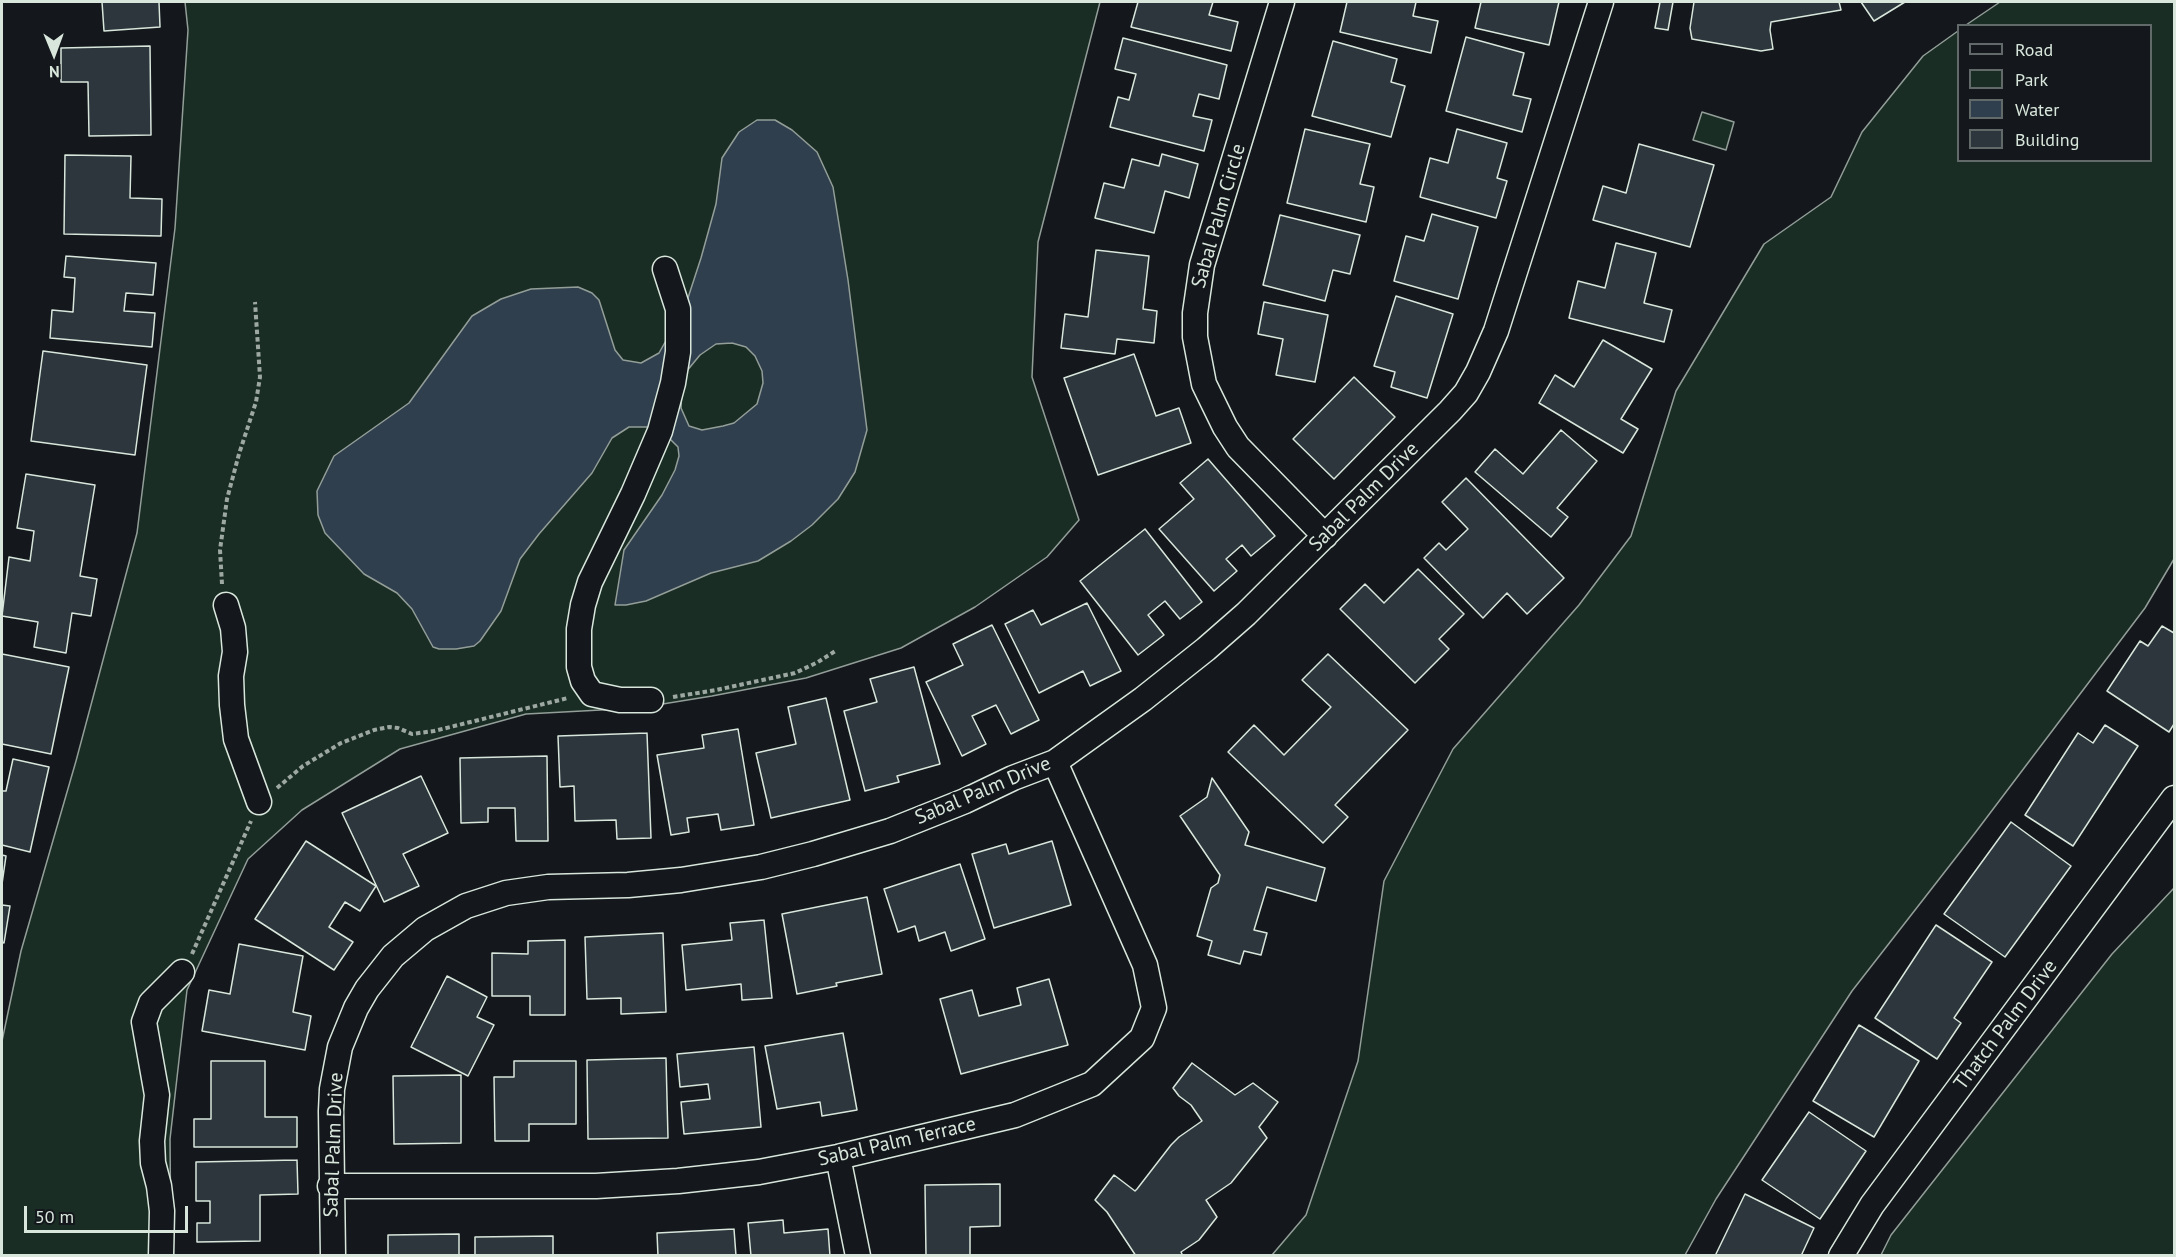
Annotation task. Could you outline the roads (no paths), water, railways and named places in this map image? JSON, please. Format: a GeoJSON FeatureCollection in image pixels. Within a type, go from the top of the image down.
{"type":"FeatureCollection","features":[{"type":"Feature","properties":{"kind":"street","name":"Sabal Palm Circle"},"geometry":{"type":"LineString","coordinates":[[1282,2],[1202,265],[1197,289],[1195,337],[1204,384],[1225,427],[1238,447],[1325,536]]}},
{"type":"Feature","properties":{"kind":"street","name":"Sabal Palm Drive"},"geometry":{"type":"LineString","coordinates":[[333,1256],[330,1186],[332,1089],[335,1068],[347,1027],[367,990],[393,956],[425,929],[466,906],[506,892],[681,880],[761,867],[813,854],[890,831],[1055,762],[1143,699],[1206,650],[1325,536],[1450,411],[1466,393],[1478,372],[1496,332],[1601,2]]}},
{"type":"Feature","properties":{"kind":"street"},"geometry":{"type":"LineString","coordinates":[[651,700],[620,700],[592,694],[583,681],[579,667],[579,629],[590,582],[633,494],[654,444],[673,383],[678,352],[678,309],[665,268]]}},
{"type":"Feature","properties":{"kind":"street"},"geometry":{"type":"LineString","coordinates":[[226,605],[233,628],[235,652],[231,676],[236,740],[259,802]]}},
{"type":"Feature","properties":{"kind":"street","name":"Sabal Palm Terrace"},"geometry":{"type":"LineString","coordinates":[[330,1186],[596,1186],[678,1181],[736,1174],[838,1157],[1015,1115],[1092,1084],[1143,1038],[1154,1008],[1145,965],[1055,762]]}},
{"type":"Feature","properties":{"kind":"street","name":"Thatch Palm Drive"},"geometry":{"type":"LineString","coordinates":[[1841,1256],[1872,1205],[2175,798]]}},
{"type":"Feature","properties":{"kind":"street"},"geometry":{"type":"LineString","coordinates":[[161,1256],[162,1211],[153,1163],[152,1141],[157,1095],[144,1022],[151,1003],[182,972]]}},
{"type":"Feature","properties":{"kind":"street"},"geometry":{"type":"LineString","coordinates":[[838,1157],[858,1256]]}},
{"type":"Feature","properties":{"kind":"water"},"geometry":{"type":"Polygon","coordinates":[[[757,120],[775,120],[792,130],[817,152],[833,187],[848,280],[867,430],[855,472],[838,499],[812,525],[758,561],[711,573],[646,601],[615,605],[624,550],[662,495],[675,470],[679,456],[678,447],[664,433],[647,427],[629,427],[612,438],[592,473],[520,559],[501,611],[480,641],[474,646],[456,649],[433,647],[412,609],[397,593],[364,574],[325,533],[318,515],[317,491],[334,456],[409,403],[472,316],[501,299],[531,289],[578,287],[592,293],[599,300],[615,350],[623,360],[641,363],[659,353],[685,307],[716,204],[722,158],[739,132],[757,120]],[[732,343],[716,344],[700,355],[686,372],[681,408],[689,426],[702,430],[734,423],[757,404],[763,383],[762,371],[755,356],[746,347],[732,343]]]}}]}
